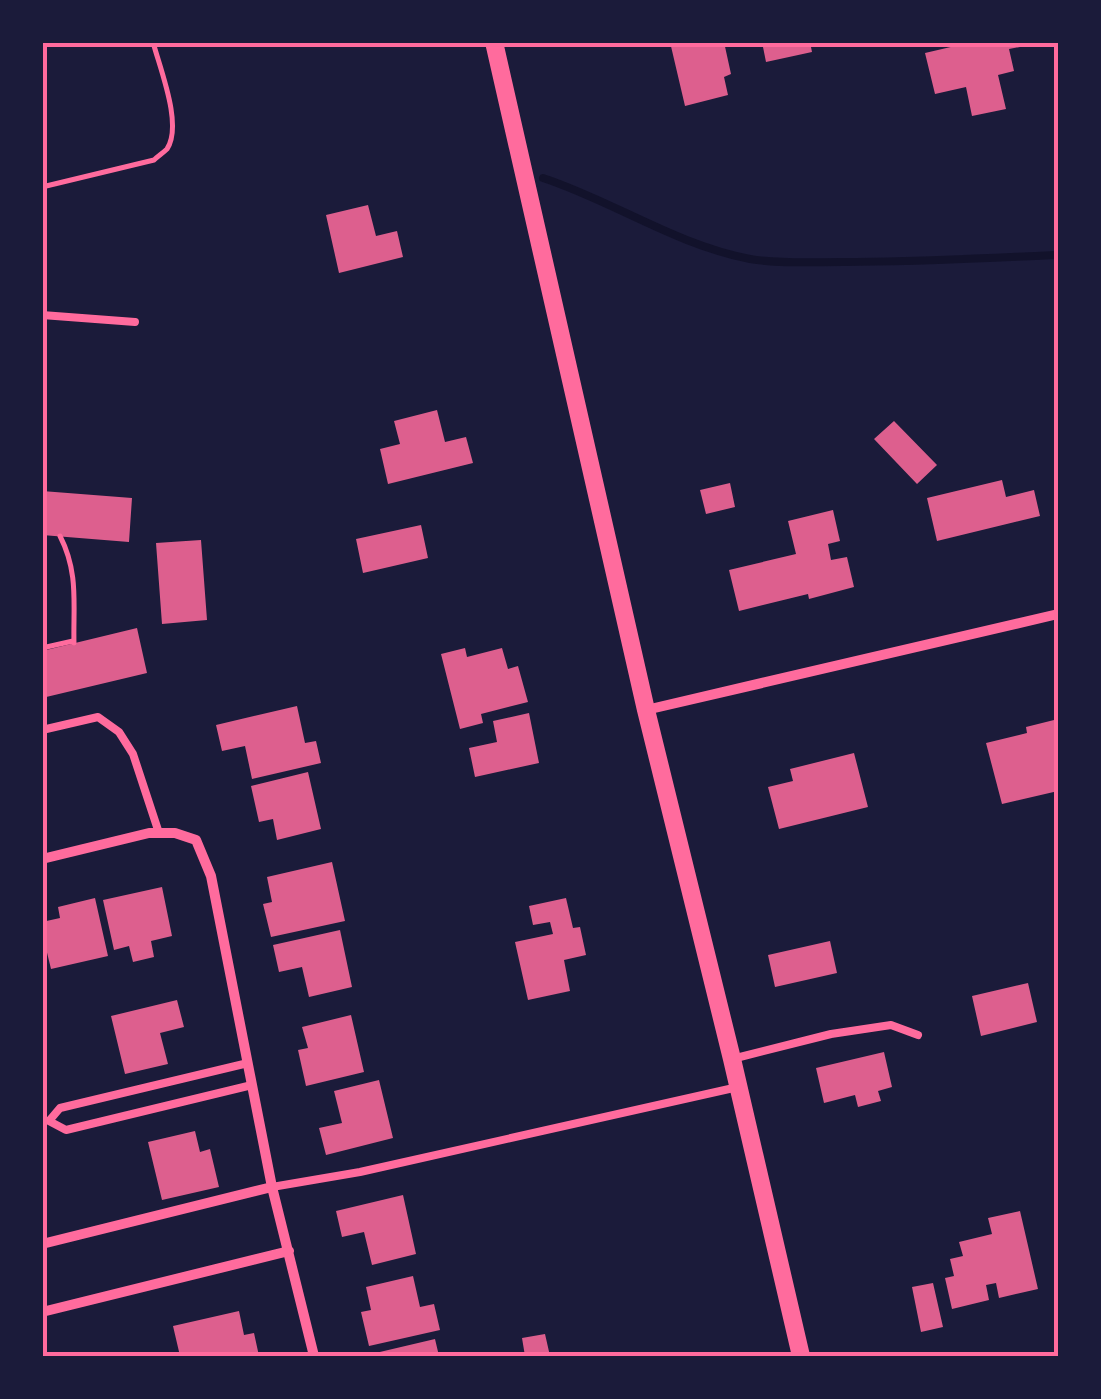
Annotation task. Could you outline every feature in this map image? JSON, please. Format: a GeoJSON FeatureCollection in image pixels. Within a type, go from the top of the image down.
{"type":"FeatureCollection","features":[{"type":"Feature","properties":{"kind":"street"},"geometry":{"type":"LineString","coordinates":[[494,42],[646,710],[801,1356]]}},
{"type":"Feature","properties":{"kind":"street"},"geometry":{"type":"LineString","coordinates":[[646,710],[1058,614]]}},
{"type":"Feature","properties":{"kind":"street"},"geometry":{"type":"LineString","coordinates":[[42,859],[150,833],[176,832],[196,840],[211,876],[272,1187],[314,1356]]}},
{"type":"Feature","properties":{"kind":"street"},"geometry":{"type":"LineString","coordinates":[[42,1244],[272,1187]]}},
{"type":"Feature","properties":{"kind":"street"},"geometry":{"type":"LineString","coordinates":[[42,1312],[289,1252]]}},
{"type":"Feature","properties":{"kind":"lane"},"geometry":{"type":"LineString","coordinates":[[42,315],[136,322]]}},
{"type":"Feature","properties":{"kind":"lane"},"geometry":{"type":"LineString","coordinates":[[42,730],[98,716],[119,732],[133,754],[159,833]]}},
{"type":"Feature","properties":{"kind":"lane"},"geometry":{"type":"LineString","coordinates":[[732,1058],[830,1034],[892,1025],[918,1035]]}},
{"type":"Feature","properties":{"kind":"lane"},"geometry":{"type":"LineString","coordinates":[[248,1063],[60,1108],[49,1122],[66,1130],[252,1085]]}},
{"type":"Feature","properties":{"kind":"lane"},"geometry":{"type":"LineString","coordinates":[[272,1187],[360,1172],[738,1088]]}},
{"type":"Feature","properties":{"kind":"path"},"geometry":{"type":"LineString","coordinates":[[42,188],[154,160],[167,148],[173,119],[153,42]]}},
{"type":"Feature","properties":{"kind":"path"},"geometry":{"type":"LineString","coordinates":[[42,648],[74,642],[75,588],[60,536]]}},
{"type":"Feature","properties":{"kind":"building"},"geometry":{"type":"Polygon","coordinates":[[[670,42],[724,42],[731,74],[724,77],[728,95],[685,106],[670,42]]]}},
{"type":"Feature","properties":{"kind":"building"},"geometry":{"type":"Polygon","coordinates":[[[762,42],[810,42],[812,52],[766,62],[762,42]]]}},
{"type":"Feature","properties":{"kind":"building"},"geometry":{"type":"Polygon","coordinates":[[[954,42],[1019,42],[1020,47],[1009,49],[1014,71],[998,75],[1006,109],[972,116],[966,87],[935,94],[925,53],[955,46],[954,42]]]}},
{"type":"Feature","properties":{"kind":"building"},"geometry":{"type":"Polygon","coordinates":[[[368,205],[376,236],[397,231],[403,257],[339,273],[326,215],[368,205]]]}},
{"type":"Feature","properties":{"kind":"building"},"geometry":{"type":"Polygon","coordinates":[[[437,410],[445,442],[466,437],[473,463],[388,484],[380,449],[400,444],[394,421],[437,410]]]}},
{"type":"Feature","properties":{"kind":"building"},"geometry":{"type":"Polygon","coordinates":[[[894,421],[937,465],[917,484],[874,439],[894,421]]]}},
{"type":"Feature","properties":{"kind":"building"},"geometry":{"type":"Polygon","coordinates":[[[1002,480],[1006,497],[1034,490],[1040,516],[937,541],[927,498],[1002,480]]]}},
{"type":"Feature","properties":{"kind":"building"},"geometry":{"type":"Polygon","coordinates":[[[730,483],[735,507],[706,514],[700,490],[730,483]]]}},
{"type":"Feature","properties":{"kind":"building"},"geometry":{"type":"Polygon","coordinates":[[[42,491],[132,498],[129,542],[42,535],[42,491]]]}},
{"type":"Feature","properties":{"kind":"building"},"geometry":{"type":"Polygon","coordinates":[[[833,510],[840,541],[828,544],[831,560],[847,557],[854,587],[739,611],[729,570],[796,554],[788,521],[833,510]]]}},
{"type":"Feature","properties":{"kind":"building"},"geometry":{"type":"Polygon","coordinates":[[[421,525],[428,558],[363,573],[356,539],[421,525]]]}},
{"type":"Feature","properties":{"kind":"building"},"geometry":{"type":"Polygon","coordinates":[[[201,540],[207,620],[162,624],[156,543],[201,540]]]}},
{"type":"Feature","properties":{"kind":"building"},"geometry":{"type":"Polygon","coordinates":[[[137,628],[147,673],[42,698],[42,651],[137,628]]]}},
{"type":"Feature","properties":{"kind":"building"},"geometry":{"type":"Polygon","coordinates":[[[465,648],[467,657],[502,648],[508,669],[518,666],[528,702],[481,714],[483,723],[460,729],[441,654],[465,648]]]}},
{"type":"Feature","properties":{"kind":"building"},"geometry":{"type":"Polygon","coordinates":[[[297,706],[305,743],[316,741],[321,763],[252,779],[245,746],[222,751],[216,725],[297,706]]]}},
{"type":"Feature","properties":{"kind":"building"},"geometry":{"type":"Polygon","coordinates":[[[529,713],[539,763],[475,777],[469,748],[497,742],[493,721],[529,713]]]}},
{"type":"Feature","properties":{"kind":"building"},"geometry":{"type":"Polygon","coordinates":[[[1058,719],[1058,791],[1002,804],[986,743],[1027,733],[1026,727],[1058,719]]]}},
{"type":"Feature","properties":{"kind":"building"},"geometry":{"type":"Polygon","coordinates":[[[854,753],[868,807],[779,829],[768,787],[793,781],[790,769],[854,753]]]}},
{"type":"Feature","properties":{"kind":"building"},"geometry":{"type":"Polygon","coordinates":[[[308,772],[321,829],[277,840],[273,819],[259,822],[251,786],[308,772]]]}},
{"type":"Feature","properties":{"kind":"building"},"geometry":{"type":"Polygon","coordinates":[[[332,862],[345,921],[271,937],[263,904],[272,902],[267,877],[332,862]]]}},
{"type":"Feature","properties":{"kind":"building"},"geometry":{"type":"Polygon","coordinates":[[[162,887],[172,936],[151,941],[154,957],[133,962],[129,946],[114,950],[103,900],[162,887]]]}},
{"type":"Feature","properties":{"kind":"building"},"geometry":{"type":"Polygon","coordinates":[[[95,898],[108,956],[51,969],[42,922],[60,918],[58,907],[95,898]]]}},
{"type":"Feature","properties":{"kind":"building"},"geometry":{"type":"Polygon","coordinates":[[[566,898],[573,928],[580,927],[586,955],[564,960],[570,991],[528,1000],[515,942],[553,934],[550,922],[533,925],[529,906],[566,898]]]}},
{"type":"Feature","properties":{"kind":"building"},"geometry":{"type":"Polygon","coordinates":[[[340,930],[352,987],[309,997],[302,967],[279,972],[273,945],[340,930]]]}},
{"type":"Feature","properties":{"kind":"building"},"geometry":{"type":"Polygon","coordinates":[[[830,941],[837,973],[775,987],[768,955],[830,941]]]}},
{"type":"Feature","properties":{"kind":"building"},"geometry":{"type":"Polygon","coordinates":[[[1028,983],[1037,1022],[981,1036],[972,996],[1028,983]]]}},
{"type":"Feature","properties":{"kind":"building"},"geometry":{"type":"Polygon","coordinates":[[[177,1000],[184,1027],[160,1033],[168,1064],[125,1074],[111,1016],[177,1000]]]}},
{"type":"Feature","properties":{"kind":"building"},"geometry":{"type":"Polygon","coordinates":[[[351,1015],[364,1072],[306,1086],[298,1050],[308,1048],[302,1027],[351,1015]]]}},
{"type":"Feature","properties":{"kind":"building"},"geometry":{"type":"Polygon","coordinates":[[[884,1052],[892,1087],[878,1091],[881,1101],[858,1107],[855,1095],[824,1103],[816,1068],[884,1052]]]}},
{"type":"Feature","properties":{"kind":"building"},"geometry":{"type":"Polygon","coordinates":[[[379,1080],[393,1138],[326,1155],[319,1128],[342,1123],[334,1091],[379,1080]]]}},
{"type":"Feature","properties":{"kind":"building"},"geometry":{"type":"Polygon","coordinates":[[[195,1131],[200,1152],[210,1149],[219,1187],[162,1200],[148,1142],[195,1131]]]}},
{"type":"Feature","properties":{"kind":"building"},"geometry":{"type":"Polygon","coordinates":[[[403,1195],[416,1254],[372,1265],[364,1232],[342,1237],[336,1211],[403,1195]]]}},
{"type":"Feature","properties":{"kind":"building"},"geometry":{"type":"Polygon","coordinates":[[[1020,1211],[1038,1289],[999,1298],[996,1283],[986,1285],[989,1300],[952,1309],[945,1278],[954,1276],[950,1259],[963,1256],[959,1242],[992,1234],[988,1218],[1020,1211]]]}},
{"type":"Feature","properties":{"kind":"building"},"geometry":{"type":"Polygon","coordinates":[[[413,1276],[420,1307],[434,1304],[440,1330],[369,1346],[361,1312],[371,1310],[366,1287],[413,1276]]]}},
{"type":"Feature","properties":{"kind":"building"},"geometry":{"type":"Polygon","coordinates":[[[933,1283],[943,1327],[921,1332],[912,1287],[933,1283]]]}},
{"type":"Feature","properties":{"kind":"building"},"geometry":{"type":"Polygon","coordinates":[[[239,1311],[244,1335],[254,1333],[259,1356],[180,1356],[173,1326],[239,1311]]]}},
{"type":"Feature","properties":{"kind":"building"},"geometry":{"type":"Polygon","coordinates":[[[545,1334],[550,1356],[525,1356],[522,1338],[545,1334]]]}},
{"type":"Feature","properties":{"kind":"building"},"geometry":{"type":"Polygon","coordinates":[[[435,1339],[439,1356],[367,1355],[435,1339]]]}},
{"type":"Feature","properties":{"kind":"waterway"},"geometry":{"type":"LineString","coordinates":[[543,178],[696,244],[750,259],[870,262],[1058,255]]}}]}
